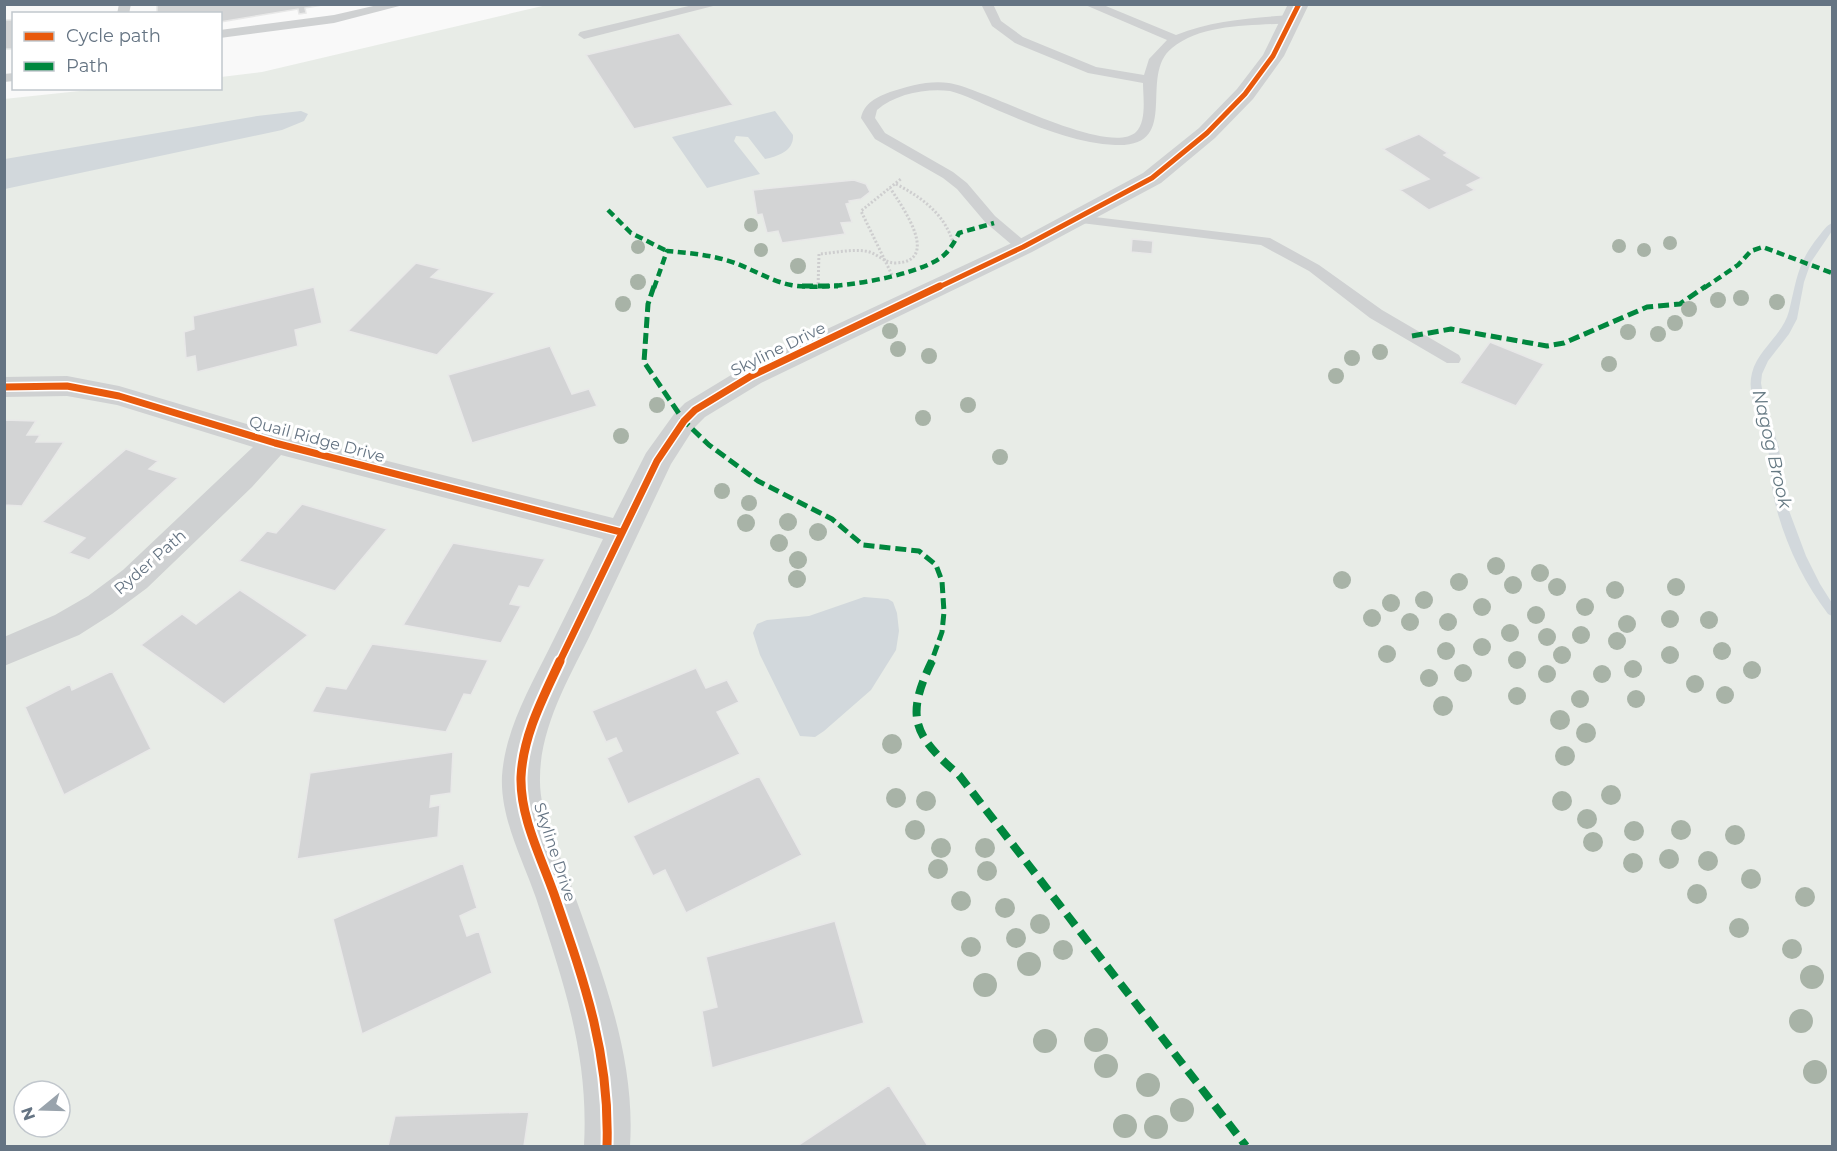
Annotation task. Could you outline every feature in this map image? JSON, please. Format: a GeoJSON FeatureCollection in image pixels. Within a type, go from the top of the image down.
{"type":"FeatureCollection","features":[{"type":"Feature","properties":{"kind":"street","name":"Skyline Drive"},"geometry":{"type":"LineString","coordinates":[[608,1146],[606,1064],[588,997],[526,813],[521,779],[525,749],[538,707],[657,461],[684,421],[695,410],[752,376],[1023,247],[1152,178],[1207,133],[1245,94],[1274,56],[1295,12]]}},
{"type":"Feature","properties":{"kind":"street","name":"Quail Ridge Drive"},"geometry":{"type":"LineString","coordinates":[[4,387],[67,386],[119,396],[275,443],[621,532]]}},
{"type":"Feature","properties":{"kind":"street","name":"Ryder Path"},"geometry":{"type":"LineString","coordinates":[[4,652],[67,625],[100,605],[135,579],[241,479],[275,443]]}},
{"type":"Feature","properties":{"kind":"lane"},"geometry":{"type":"LineString","coordinates":[[222,34],[334,19],[401,4]]}},
{"type":"Feature","properties":{"kind":"lane"},"geometry":{"type":"LineString","coordinates":[[584,35],[715,4]]}},
{"type":"Feature","properties":{"kind":"lane"},"geometry":{"type":"LineString","coordinates":[[987,4],[996,23],[1019,40],[1093,70],[1150,81]]}},
{"type":"Feature","properties":{"kind":"lane"},"geometry":{"type":"LineString","coordinates":[[1089,4],[1177,40]]}},
{"type":"Feature","properties":{"kind":"lane"},"geometry":{"type":"LineString","coordinates":[[1023,247],[990,219],[962,186],[924,160],[874,131],[868,113],[876,104],[901,93],[937,86],[950,86],[1061,129],[1100,139],[1128,141],[1142,134],[1148,121],[1150,81],[1156,59],[1168,45],[1211,27],[1295,12]]}},
{"type":"Feature","properties":{"kind":"lane"},"geometry":{"type":"LineString","coordinates":[[1078,219],[1265,241],[1314,268],[1376,314],[1453,359]]}},
{"type":"Feature","properties":{"kind":"path"},"geometry":{"type":"LineString","coordinates":[[892,275],[861,211],[924,160]]}},
{"type":"Feature","properties":{"kind":"path"},"geometry":{"type":"LineString","coordinates":[[896,184],[912,192],[933,210],[951,233],[953,252]]}},
{"type":"Feature","properties":{"kind":"path"},"geometry":{"type":"LineString","coordinates":[[818,288],[819,254],[865,251],[874,253],[885,261],[907,260],[915,252],[919,242],[916,231],[890,188]]}},
{"type":"Feature","properties":{"kind":"shaded area"},"geometry":{"type":"Polygon","coordinates":[[[551,4],[1832,5],[1832,1146],[5,1146],[4,99],[89,90],[222,90],[222,77],[262,72],[551,4]]]}},
{"type":"Feature","properties":{"kind":"shaded area"},"geometry":{"type":"Polygon","coordinates":[[[301,111],[308,114],[304,121],[282,130],[5,189],[5,159],[257,116],[301,111]]]}},
{"type":"Feature","properties":{"kind":"shaded area"},"geometry":{"type":"Polygon","coordinates":[[[775,111],[793,135],[793,141],[788,149],[765,159],[748,137],[736,136],[734,141],[760,174],[707,188],[672,137],[775,111]]]}},
{"type":"Feature","properties":{"kind":"shaded area"},"geometry":{"type":"Polygon","coordinates":[[[864,597],[888,599],[893,602],[899,631],[896,650],[871,690],[815,737],[800,736],[760,655],[753,633],[757,624],[767,620],[809,616],[864,597]]]}},
{"type":"Feature","properties":{"kind":"building"},"geometry":{"type":"Polygon","coordinates":[[[159,4],[328,4],[305,8],[306,13],[299,14],[298,9],[222,22],[222,12],[157,12],[159,4]]]}},
{"type":"Feature","properties":{"kind":"building"},"geometry":{"type":"Polygon","coordinates":[[[4,20],[12,20],[12,49],[4,49],[4,20]]]}},
{"type":"Feature","properties":{"kind":"building"},"geometry":{"type":"Polygon","coordinates":[[[679,33],[733,105],[634,129],[586,55],[679,33]]]}},
{"type":"Feature","properties":{"kind":"building"},"geometry":{"type":"Polygon","coordinates":[[[1419,134],[1448,153],[1444,155],[1482,178],[1467,185],[1475,190],[1429,210],[1400,190],[1429,179],[1383,149],[1419,134]]]}},
{"type":"Feature","properties":{"kind":"building"},"geometry":{"type":"Polygon","coordinates":[[[854,180],[866,184],[870,192],[861,199],[849,201],[850,203],[846,204],[852,222],[841,223],[845,234],[782,243],[778,231],[767,233],[762,214],[757,215],[753,190],[854,180]]]}},
{"type":"Feature","properties":{"kind":"building"},"geometry":{"type":"Polygon","coordinates":[[[1132,239],[1153,241],[1152,254],[1131,252],[1132,239]]]}},
{"type":"Feature","properties":{"kind":"building"},"geometry":{"type":"Polygon","coordinates":[[[416,263],[440,269],[431,277],[495,293],[437,355],[348,331],[416,263]]]}},
{"type":"Feature","properties":{"kind":"building"},"geometry":{"type":"Polygon","coordinates":[[[314,287],[322,323],[295,330],[298,346],[197,372],[195,356],[186,358],[184,332],[194,329],[193,316],[314,287]]]}},
{"type":"Feature","properties":{"kind":"building"},"geometry":{"type":"Polygon","coordinates":[[[1490,342],[1544,364],[1516,406],[1460,383],[1490,342]]]}},
{"type":"Feature","properties":{"kind":"building"},"geometry":{"type":"Polygon","coordinates":[[[550,346],[572,394],[589,389],[597,406],[472,443],[448,375],[550,346]]]}},
{"type":"Feature","properties":{"kind":"building"},"geometry":{"type":"Polygon","coordinates":[[[4,420],[36,421],[27,435],[40,435],[36,442],[64,442],[22,506],[4,505],[4,420]]]}},
{"type":"Feature","properties":{"kind":"building"},"geometry":{"type":"Polygon","coordinates":[[[126,449],[158,461],[149,469],[178,478],[89,560],[69,553],[85,538],[42,522],[126,449]]]}},
{"type":"Feature","properties":{"kind":"building"},"geometry":{"type":"Polygon","coordinates":[[[302,504],[387,529],[335,591],[239,561],[267,531],[276,533],[302,504]]]}},
{"type":"Feature","properties":{"kind":"building"},"geometry":{"type":"Polygon","coordinates":[[[453,543],[545,559],[529,588],[519,586],[510,604],[521,606],[501,643],[403,625],[453,543]]]}},
{"type":"Feature","properties":{"kind":"building"},"geometry":{"type":"Polygon","coordinates":[[[240,590],[308,635],[224,704],[141,645],[182,614],[196,624],[240,590]]]}},
{"type":"Feature","properties":{"kind":"building"},"geometry":{"type":"Polygon","coordinates":[[[372,644],[488,660],[471,695],[464,694],[446,732],[312,712],[326,686],[346,689],[372,644]]]}},
{"type":"Feature","properties":{"kind":"building"},"geometry":{"type":"Polygon","coordinates":[[[696,668],[706,688],[727,680],[739,702],[717,712],[740,754],[628,804],[607,758],[622,751],[616,738],[606,742],[592,711],[696,668]]]}},
{"type":"Feature","properties":{"kind":"building"},"geometry":{"type":"Polygon","coordinates":[[[112,671],[151,749],[64,795],[25,707],[70,684],[72,690],[112,671]]]}},
{"type":"Feature","properties":{"kind":"building"},"geometry":{"type":"Polygon","coordinates":[[[453,752],[451,793],[431,796],[430,807],[440,805],[438,837],[297,859],[310,773],[453,752]]]}},
{"type":"Feature","properties":{"kind":"building"},"geometry":{"type":"Polygon","coordinates":[[[759,776],[802,855],[686,913],[665,870],[653,876],[633,836],[759,776]]]}},
{"type":"Feature","properties":{"kind":"building"},"geometry":{"type":"Polygon","coordinates":[[[463,863],[477,908],[460,916],[467,936],[479,931],[492,973],[362,1034],[333,919],[463,863]]]}},
{"type":"Feature","properties":{"kind":"building"},"geometry":{"type":"Polygon","coordinates":[[[835,921],[864,1023],[712,1068],[702,1011],[717,1007],[706,957],[835,921]]]}},
{"type":"Feature","properties":{"kind":"building"},"geometry":{"type":"Polygon","coordinates":[[[889,1085],[928,1146],[797,1146],[889,1085]]]}},
{"type":"Feature","properties":{"kind":"building"},"geometry":{"type":"Polygon","coordinates":[[[529,1112],[524,1146],[388,1146],[395,1116],[529,1112]]]}},
{"type":"Feature","properties":{"kind":"waterway","name":"Nagog Brook"},"geometry":{"type":"LineString","coordinates":[[1832,226],[1806,262],[1799,282],[1792,319],[1759,367],[1756,383],[1758,400],[1774,448],[1782,508],[1800,556],[1832,611]]}},
{"type":"Feature","properties":{"kind":"marked path"},"geometry":{"type":"LineString","coordinates":[[608,210],[631,233],[667,251]]}},
{"type":"Feature","properties":{"kind":"marked path"},"geometry":{"type":"LineString","coordinates":[[994,223],[959,233],[943,256],[930,264],[851,285],[798,286],[772,279],[730,261],[667,251],[648,304],[644,362],[684,421],[709,445],[758,481],[832,519],[863,545],[919,551],[936,565],[942,581],[944,612],[937,651],[919,688],[915,705],[915,715],[922,733],[936,755],[959,775],[1246,1146]]}},
{"type":"Feature","properties":{"kind":"marked path"},"geometry":{"type":"LineString","coordinates":[[1412,336],[1451,329],[1547,346],[1564,343],[1647,307],[1680,304],[1738,265],[1751,251],[1763,247],[1832,273]]}},
{"type":"Feature","properties":{"kind":"cycle path"},"geometry":{"type":"LineString","coordinates":[[607,1146],[606,1076],[600,1042],[582,974],[526,815],[521,778],[529,733],[538,707],[657,461],[684,421],[695,410],[751,376],[1023,247],[1152,178],[1207,133],[1245,94],[1273,56],[1299,4]]}},
{"type":"Feature","properties":{"kind":"cycle path"},"geometry":{"type":"LineString","coordinates":[[4,387],[67,386],[119,396],[275,443],[621,532]]}}]}
